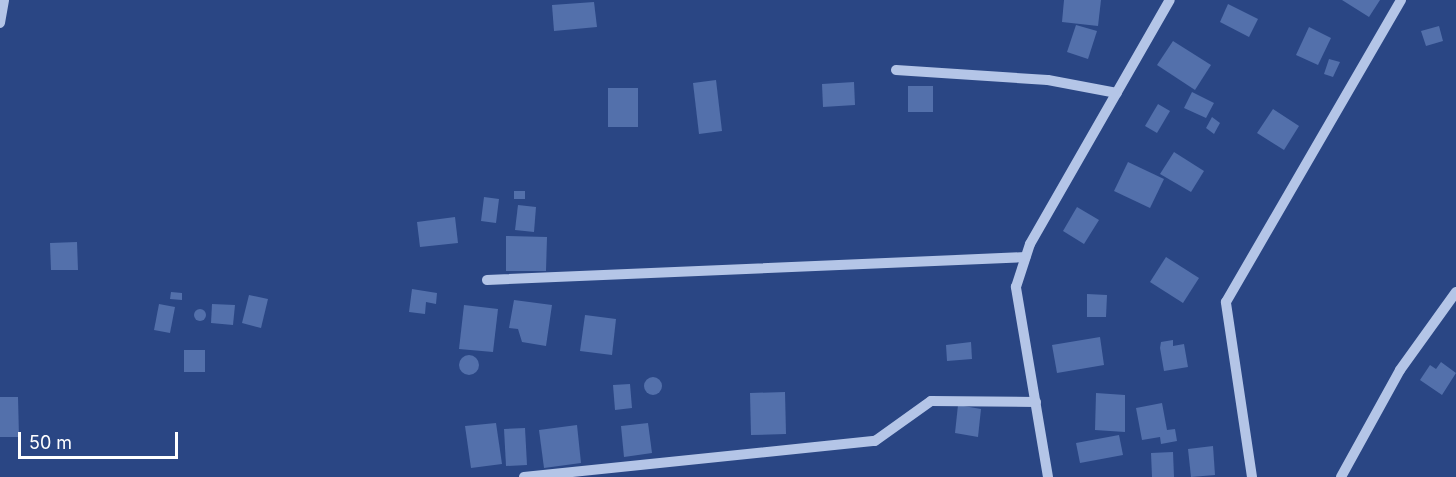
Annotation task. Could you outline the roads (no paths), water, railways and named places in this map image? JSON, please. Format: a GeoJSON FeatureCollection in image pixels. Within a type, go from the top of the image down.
{"type":"FeatureCollection","features":[{"type":"Feature","properties":{"kind":"street"},"geometry":{"type":"LineString","coordinates":[[0,23],[4,0]]}},
{"type":"Feature","properties":{"kind":"street"},"geometry":{"type":"LineString","coordinates":[[1048,477],[1016,287],[1026,257],[1170,0]]}},
{"type":"Feature","properties":{"kind":"street"},"geometry":{"type":"LineString","coordinates":[[1252,477],[1226,302],[1401,0]]}},
{"type":"Feature","properties":{"kind":"street"},"geometry":{"type":"LineString","coordinates":[[896,70],[1048,80],[1117,93]]}},
{"type":"Feature","properties":{"kind":"street"},"geometry":{"type":"LineString","coordinates":[[487,280],[1026,257]]}},
{"type":"Feature","properties":{"kind":"street"},"geometry":{"type":"LineString","coordinates":[[1341,477],[1400,370],[1456,292]]}},
{"type":"Feature","properties":{"kind":"street"},"geometry":{"type":"LineString","coordinates":[[524,477],[875,441],[931,401],[1036,402]]}}]}
